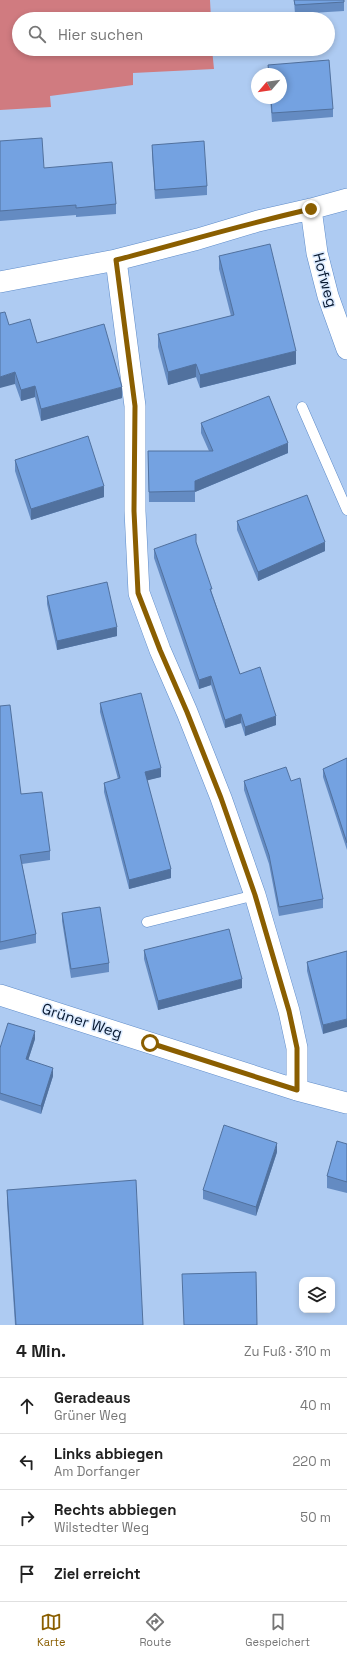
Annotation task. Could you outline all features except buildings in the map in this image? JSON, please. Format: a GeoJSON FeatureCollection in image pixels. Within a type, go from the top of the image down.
{"type":"FeatureCollection","features":[{"type":"Feature","properties":{"kind":"street"},"geometry":{"type":"LineString","coordinates":[[0,282],[116,260],[198,239],[258,221],[347,199]]}},
{"type":"Feature","properties":{"kind":"street","name":"Hofweg"},"geometry":{"type":"LineString","coordinates":[[311,209],[318,253],[328,296],[347,350]]}},
{"type":"Feature","properties":{"kind":"street"},"geometry":{"type":"LineString","coordinates":[[116,260],[135,406],[134,511],[138,593],[221,798],[255,895],[289,1011],[297,1048],[297,1090]]}},
{"type":"Feature","properties":{"kind":"street","name":"Grüner Weg"},"geometry":{"type":"LineString","coordinates":[[0,995],[297,1090],[347,1103]]}},
{"type":"Feature","properties":{"kind":"lane"},"geometry":{"type":"LineString","coordinates":[[302,407],[347,510]]}},
{"type":"Feature","properties":{"kind":"lane"},"geometry":{"type":"LineString","coordinates":[[148,922],[255,895]]}},
{"type":"Feature","properties":{"kind":"shaded area"},"geometry":{"type":"Polygon","coordinates":[[[0,0],[210,0],[211,12],[12,12],[12,56],[213,56],[214,69],[133,73],[133,85],[50,96],[51,107],[0,110],[0,0]]]}},
{"type":"Feature","properties":{"kind":"route"},"geometry":{"type":"LineString","coordinates":[[150,1043],[297,1090],[297,1048],[289,1011],[255,895],[221,798],[138,593],[134,511],[135,406],[116,260],[198,239],[258,221],[311,209]]}}]}
